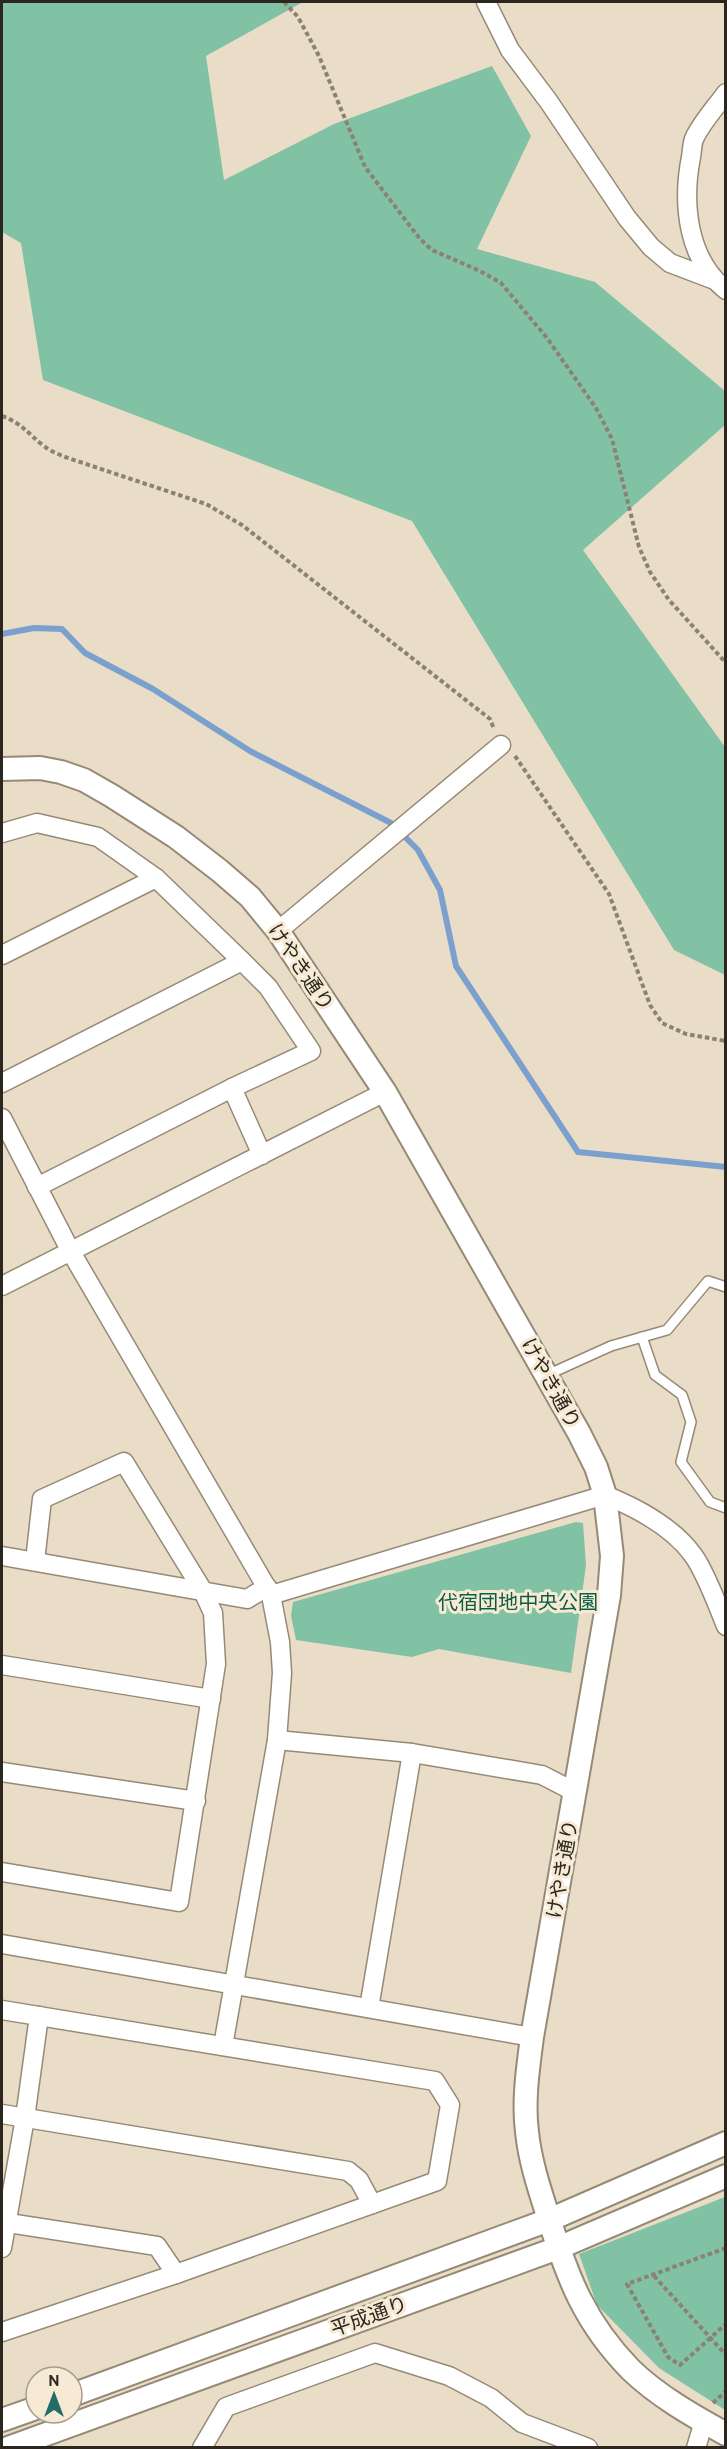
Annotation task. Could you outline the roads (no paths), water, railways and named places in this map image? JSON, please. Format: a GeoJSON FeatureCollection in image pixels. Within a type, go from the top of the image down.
{"type":"FeatureCollection","features":[{"type":"Feature","properties":{"kind":"street"},"geometry":{"type":"LineString","coordinates":[[486,2],[510,50],[549,102],[627,218],[651,247],[670,263],[719,284]]}},
{"type":"Feature","properties":{"kind":"street"},"geometry":{"type":"LineString","coordinates":[[719,284],[699,258],[692,238],[687,212],[688,172],[694,139],[726,93]]}},
{"type":"Feature","properties":{"kind":"street"},"geometry":{"type":"LineString","coordinates":[[278,931],[501,745]]}},
{"type":"Feature","properties":{"kind":"street","name":"けやき通り"},"geometry":{"type":"LineString","coordinates":[[2,769],[40,768],[84,780],[176,837],[250,897],[278,931],[385,1092],[547,1375],[587,1450],[605,1496],[612,1556],[609,1595],[532,2037],[527,2077],[526,2130],[532,2167],[558,2248],[578,2300],[608,2345],[633,2372],[658,2392],[726,2434]]}},
{"type":"Feature","properties":{"kind":"street"},"geometry":{"type":"LineString","coordinates":[[2,833],[37,823],[98,837],[156,878],[268,987],[311,1051],[231,1088],[37,1187]]}},
{"type":"Feature","properties":{"kind":"street"},"geometry":{"type":"LineString","coordinates":[[2,955],[156,878]]}},
{"type":"Feature","properties":{"kind":"street"},"geometry":{"type":"LineString","coordinates":[[2,1083],[242,961]]}},
{"type":"Feature","properties":{"kind":"street"},"geometry":{"type":"LineString","coordinates":[[231,1088],[262,1155]]}},
{"type":"Feature","properties":{"kind":"street"},"geometry":{"type":"LineString","coordinates":[[2,1286],[385,1092]]}},
{"type":"Feature","properties":{"kind":"street"},"geometry":{"type":"LineString","coordinates":[[2,1118],[71,1252],[269,1591],[280,1642],[282,1673],[277,1740],[223,2046]]}},
{"type":"Feature","properties":{"kind":"street"},"geometry":{"type":"LineString","coordinates":[[2,1872],[179,1902],[216,1664],[213,1613],[203,1591],[124,1462],[42,1499],[35,1561]]}},
{"type":"Feature","properties":{"kind":"street"},"geometry":{"type":"LineString","coordinates":[[2,1556],[247,1599],[605,1496],[637,1508],[678,1539],[694,1556],[726,1626]]}},
{"type":"Feature","properties":{"kind":"street"},"geometry":{"type":"LineString","coordinates":[[2,1665],[212,1699]]}},
{"type":"Feature","properties":{"kind":"street"},"geometry":{"type":"LineString","coordinates":[[277,1740],[412,1753],[542,1775],[575,1792]]}},
{"type":"Feature","properties":{"kind":"street"},"geometry":{"type":"LineString","coordinates":[[369,2008],[412,1753]]}},
{"type":"Feature","properties":{"kind":"street"},"geometry":{"type":"LineString","coordinates":[[2,1772],[196,1801]]}},
{"type":"Feature","properties":{"kind":"street"},"geometry":{"type":"LineString","coordinates":[[2,1944],[532,2037]]}},
{"type":"Feature","properties":{"kind":"street"},"geometry":{"type":"LineString","coordinates":[[2,2010],[435,2081],[450,2105],[438,2181],[176,2274],[2,2332]]}},
{"type":"Feature","properties":{"kind":"street"},"geometry":{"type":"LineString","coordinates":[[2,2248],[4,2222],[25,2118],[39,2016]]}},
{"type":"Feature","properties":{"kind":"street"},"geometry":{"type":"LineString","coordinates":[[2,2114],[348,2171],[359,2180],[372,2204]]}},
{"type":"Feature","properties":{"kind":"street","name":"平成通り"},"geometry":{"type":"LineString","coordinates":[[84,2390],[549,2220],[726,2143]]}},
{"type":"Feature","properties":{"kind":"street","name":"平成通り"},"geometry":{"type":"LineString","coordinates":[[8,2448],[558,2248],[726,2176]]}},
{"type":"Feature","properties":{"kind":"street"},"geometry":{"type":"LineString","coordinates":[[4,2222],[157,2246],[176,2274]]}},
{"type":"Feature","properties":{"kind":"street"},"geometry":{"type":"LineString","coordinates":[[202,2448],[226,2407],[375,2353],[449,2376],[491,2398],[522,2423],[588,2448]]}},
{"type":"Feature","properties":{"kind":"street"},"geometry":{"type":"LineString","coordinates":[[2,2420],[24,2412]]}},
{"type":"Feature","properties":{"kind":"street"},"geometry":{"type":"LineString","coordinates":[[696,2448],[704,2421]]}},
{"type":"Feature","properties":{"kind":"lane"},"geometry":{"type":"LineString","coordinates":[[547,1375],[611,1346],[667,1330],[708,1281],[726,1287]]}},
{"type":"Feature","properties":{"kind":"lane"},"geometry":{"type":"LineString","coordinates":[[642,1337],[655,1375],[682,1395],[691,1422],[681,1462],[710,1502],[726,1508]]}},
{"type":"Feature","properties":{"kind":"waterway"},"geometry":{"type":"LineString","coordinates":[[2,634],[34,628],[62,629],[85,653],[153,689],[250,751],[391,823],[418,850],[440,890],[456,966],[578,1152],[726,1167]]}},
{"type":"Feature","properties":{"kind":"park label","name":"代宿団地中央公園"},"geometry":{"type":"Point","coordinates":[518,1602]}}]}
